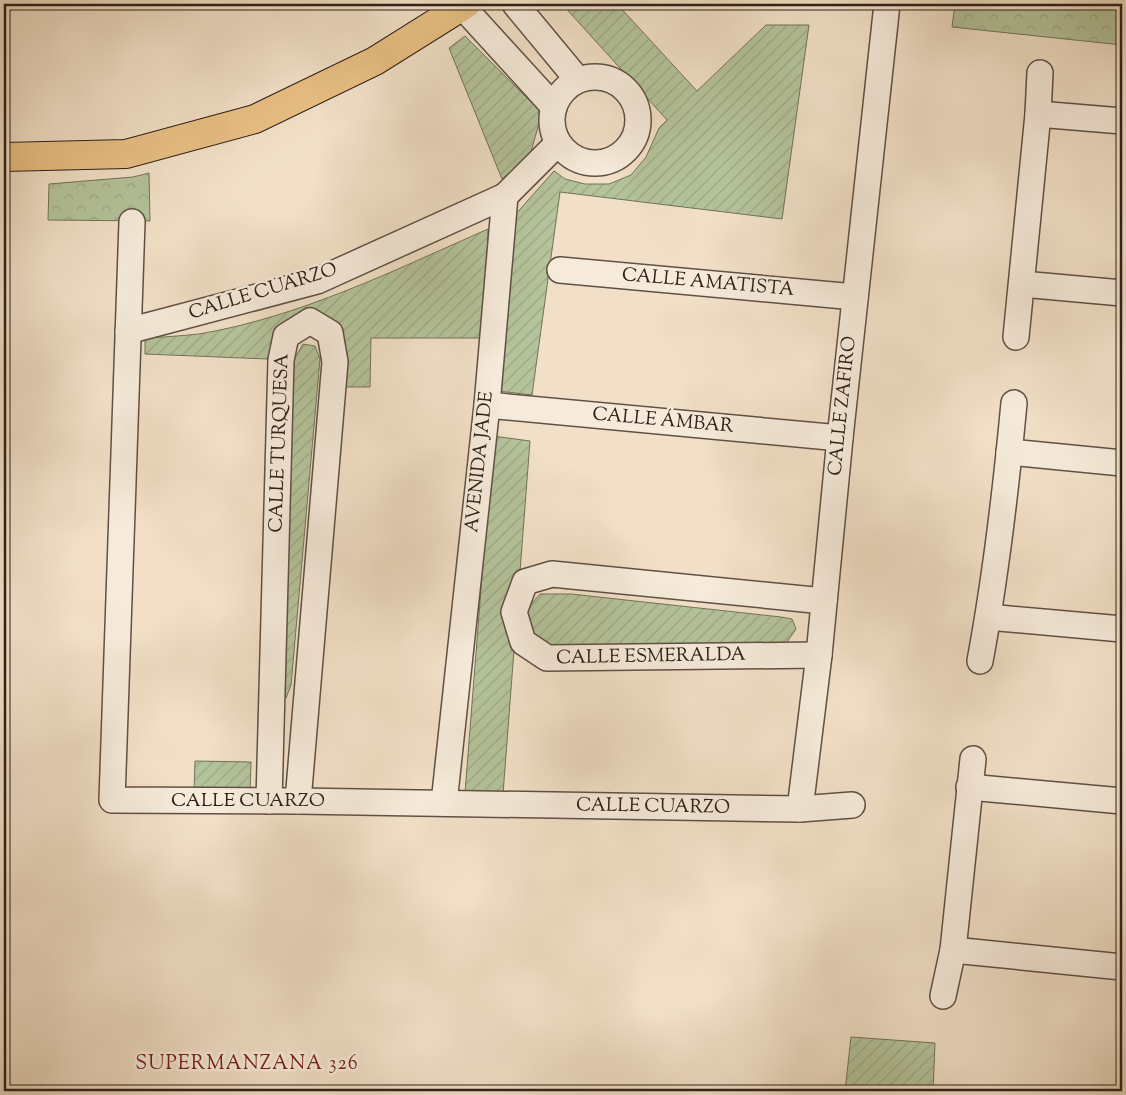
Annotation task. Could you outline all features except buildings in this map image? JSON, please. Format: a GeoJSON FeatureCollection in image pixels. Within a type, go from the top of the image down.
{"type":"FeatureCollection","features":[{"type":"Feature","properties":{"kind":"main road"},"geometry":{"type":"LineString","coordinates":[[4,157],[126,154],[256,119],[375,61],[464,5]]}},
{"type":"Feature","properties":{"kind":"street"},"geometry":{"type":"LineString","coordinates":[[515,4],[578,80]]}},
{"type":"Feature","properties":{"kind":"street","name":"CALLE ZAFIRO"},"geometry":{"type":"LineString","coordinates":[[800,809],[819,655],[840,438],[887,4]]}},
{"type":"Feature","properties":{"kind":"street"},"geometry":{"type":"LineString","coordinates":[[464,5],[554,107]]}},
{"type":"Feature","properties":{"kind":"street"},"geometry":{"type":"LineString","coordinates":[[1016,337],[1038,114],[1040,73]]}},
{"type":"Feature","properties":{"kind":"street"},"geometry":{"type":"LineString","coordinates":[[592,77],[606,78],[619,84],[629,94],[636,106],[638,120],[636,134],[630,146],[620,156],[607,162],[593,164],[579,161],[567,154],[558,143],[553,131],[551,119],[559,96],[578,80],[592,77]]}},
{"type":"Feature","properties":{"kind":"street"},"geometry":{"type":"LineString","coordinates":[[1038,114],[1122,121]]}},
{"type":"Feature","properties":{"kind":"street"},"geometry":{"type":"LineString","coordinates":[[505,196],[558,143]]}},
{"type":"Feature","properties":{"kind":"street","name":"CALLE CUARZO"},"geometry":{"type":"LineString","coordinates":[[128,331],[317,281],[505,196]]}},
{"type":"Feature","properties":{"kind":"street","name":"AVENIDA JADE"},"geometry":{"type":"LineString","coordinates":[[444,803],[487,405],[505,196]]}},
{"type":"Feature","properties":{"kind":"street","name":"CALLE CUARZO"},"geometry":{"type":"LineString","coordinates":[[132,222],[112,800],[298,800],[800,809],[852,805]]}},
{"type":"Feature","properties":{"kind":"street","name":"CALLE AMATISTA"},"geometry":{"type":"LineString","coordinates":[[560,270],[855,296]]}},
{"type":"Feature","properties":{"kind":"street"},"geometry":{"type":"LineString","coordinates":[[1022,284],[1122,293]]}},
{"type":"Feature","properties":{"kind":"street","name":"CALLE TURQUESA"},"geometry":{"type":"LineString","coordinates":[[269,801],[281,360],[286,336],[310,321],[330,332],[335,362],[298,800]]}},
{"type":"Feature","properties":{"kind":"street"},"geometry":{"type":"LineString","coordinates":[[980,661],[988,617],[1010,452],[1014,403]]}},
{"type":"Feature","properties":{"kind":"street","name":"CALLE ÁMBAR"},"geometry":{"type":"LineString","coordinates":[[487,405],[840,438]]}},
{"type":"Feature","properties":{"kind":"street"},"geometry":{"type":"LineString","coordinates":[[1010,452],[1122,462]]}},
{"type":"Feature","properties":{"kind":"street","name":"CALLE ESMERALDA"},"geometry":{"type":"LineString","coordinates":[[819,655],[547,658],[523,642],[514,612],[525,582],[552,574],[824,601]]}},
{"type":"Feature","properties":{"kind":"street"},"geometry":{"type":"LineString","coordinates":[[988,617],[1122,629]]}},
{"type":"Feature","properties":{"kind":"street"},"geometry":{"type":"LineString","coordinates":[[943,996],[953,950],[972,759]]}},
{"type":"Feature","properties":{"kind":"street"},"geometry":{"type":"LineString","coordinates":[[969,787],[1122,801]]}},
{"type":"Feature","properties":{"kind":"street"},"geometry":{"type":"LineString","coordinates":[[953,950],[1122,967]]}},
{"type":"Feature","properties":{"kind":"green space"},"geometry":{"type":"Polygon","coordinates":[[[562,4],[617,4],[697,91],[766,25],[809,25],[782,219],[560,192],[532,395],[498,391],[514,216],[554,171],[565,179],[585,184],[609,184],[631,175],[646,157],[659,128],[667,120],[562,4]]]}},
{"type":"Feature","properties":{"kind":"green space"},"geometry":{"type":"Polygon","coordinates":[[[955,4],[1122,4],[1122,45],[952,27],[955,4]]]}},
{"type":"Feature","properties":{"kind":"green space"},"geometry":{"type":"Polygon","coordinates":[[[465,36],[542,113],[530,155],[502,179],[449,48],[465,36]]]}},
{"type":"Feature","properties":{"kind":"green space"},"geometry":{"type":"Polygon","coordinates":[[[149,173],[150,221],[48,220],[49,184],[133,177],[149,173]]]}},
{"type":"Feature","properties":{"kind":"green space"},"geometry":{"type":"Polygon","coordinates":[[[488,229],[485,338],[371,338],[370,387],[338,387],[315,319],[278,331],[267,359],[145,354],[145,338],[199,334],[274,316],[382,276],[488,229]]]}},
{"type":"Feature","properties":{"kind":"green space"},"geometry":{"type":"Polygon","coordinates":[[[303,344],[315,346],[320,359],[291,685],[286,698],[283,685],[294,360],[303,344]]]}},
{"type":"Feature","properties":{"kind":"green space"},"geometry":{"type":"Polygon","coordinates":[[[493,436],[530,441],[503,794],[465,793],[493,436]]]}},
{"type":"Feature","properties":{"kind":"green space"},"geometry":{"type":"Polygon","coordinates":[[[540,594],[571,594],[781,617],[792,619],[796,629],[785,645],[560,648],[543,643],[534,637],[531,632],[527,609],[540,594]]]}},
{"type":"Feature","properties":{"kind":"green space"},"geometry":{"type":"Polygon","coordinates":[[[195,761],[251,762],[250,792],[194,791],[195,761]]]}},
{"type":"Feature","properties":{"kind":"green space"},"geometry":{"type":"Polygon","coordinates":[[[851,1037],[935,1043],[933,1091],[845,1091],[851,1037]]]}},
{"type":"Feature","properties":{"kind":"district","name":"SUPERMANZANA 326"},"geometry":{"type":"Point","coordinates":[247,1064]}}]}
